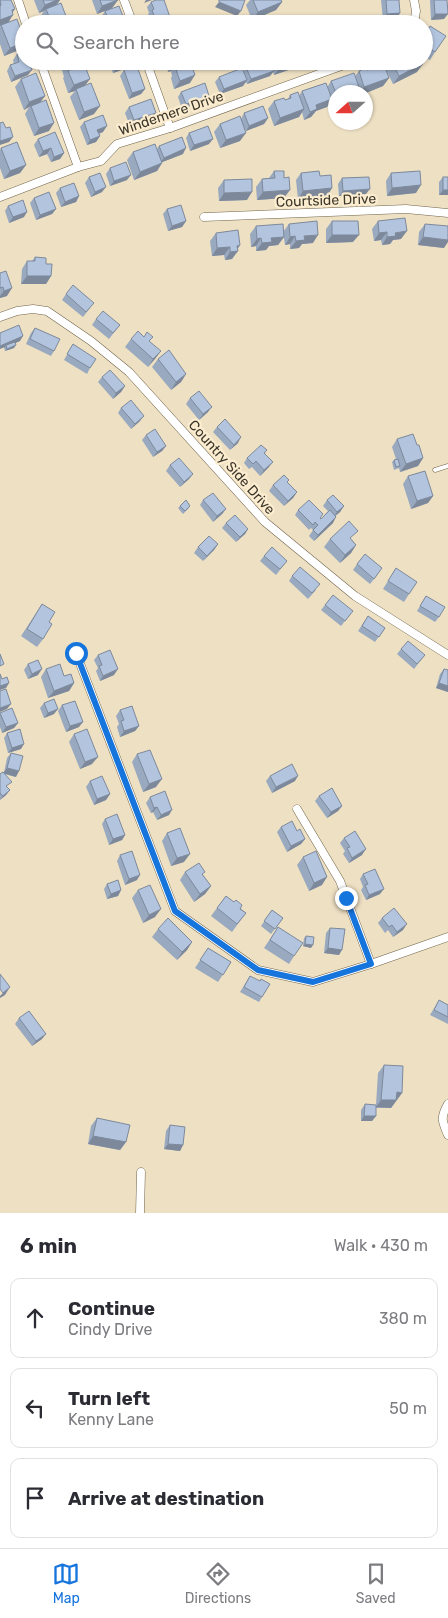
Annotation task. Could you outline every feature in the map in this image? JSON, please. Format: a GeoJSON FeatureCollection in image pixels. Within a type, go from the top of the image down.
{"type":"FeatureCollection","features":[{"type":"Feature","properties":{"kind":"street"},"geometry":{"type":"LineString","coordinates":[[18,0],[23,15]]}},
{"type":"Feature","properties":{"kind":"street"},"geometry":{"type":"LineString","coordinates":[[124,0],[130,15]]}},
{"type":"Feature","properties":{"kind":"street"},"geometry":{"type":"LineString","coordinates":[[414,0],[415,15]]}},
{"type":"Feature","properties":{"kind":"street"},"geometry":{"type":"LineString","coordinates":[[43,70],[78,167]]}},
{"type":"Feature","properties":{"kind":"street"},"geometry":{"type":"LineString","coordinates":[[149,70],[170,128]]}},
{"type":"Feature","properties":{"kind":"street","name":"Windemere Drive"},"geometry":{"type":"LineString","coordinates":[[0,196],[78,167],[101,161],[117,144],[170,128],[330,70]]}},
{"type":"Feature","properties":{"kind":"street","name":"Courtside Drive"},"geometry":{"type":"LineString","coordinates":[[204,217],[406,209],[448,213]]}},
{"type":"Feature","properties":{"kind":"street","name":"Country Side Drive"},"geometry":{"type":"LineString","coordinates":[[0,317],[33,309],[47,312],[91,340],[129,372],[264,522],[354,596],[448,655]]}},
{"type":"Feature","properties":{"kind":"street"},"geometry":{"type":"LineString","coordinates":[[76,653],[175,911],[258,970],[313,982],[448,937]]}},
{"type":"Feature","properties":{"kind":"street"},"geometry":{"type":"LineString","coordinates":[[298,809],[340,881],[371,964]]}},
{"type":"Feature","properties":{"kind":"street"},"geometry":{"type":"LineString","coordinates":[[448,1104],[442,1115],[442,1122],[448,1135]]}},
{"type":"Feature","properties":{"kind":"street"},"geometry":{"type":"LineString","coordinates":[[140,1213],[141,1172]]}},
{"type":"Feature","properties":{"kind":"lane"},"geometry":{"type":"LineString","coordinates":[[435,470],[448,466]]}},
{"type":"Feature","properties":{"kind":"building"},"geometry":{"type":"Polygon","coordinates":[[[0,0],[11,0],[15,9],[12,10],[13,15],[0,20],[1,5],[0,0]]]}},
{"type":"Feature","properties":{"kind":"building"},"geometry":{"type":"Polygon","coordinates":[[[43,0],[57,0],[45,5],[43,0]]]}},
{"type":"Feature","properties":{"kind":"building"},"geometry":{"type":"Polygon","coordinates":[[[100,0],[118,0],[102,6],[100,0]]]}},
{"type":"Feature","properties":{"kind":"building"},"geometry":{"type":"Polygon","coordinates":[[[164,0],[169,15],[154,15],[151,2],[164,0]]]}},
{"type":"Feature","properties":{"kind":"building"},"geometry":{"type":"Polygon","coordinates":[[[219,0],[245,0],[241,11],[219,2],[219,0]]]}},
{"type":"Feature","properties":{"kind":"building"},"geometry":{"type":"Polygon","coordinates":[[[253,0],[281,0],[282,2],[258,12],[253,0]]]}},
{"type":"Feature","properties":{"kind":"building"},"geometry":{"type":"Polygon","coordinates":[[[386,0],[399,0],[400,13],[387,14],[386,0]]]}},
{"type":"Feature","properties":{"kind":"building"},"geometry":{"type":"Polygon","coordinates":[[[434,0],[447,0],[448,14],[435,14],[434,0]]]}},
{"type":"Feature","properties":{"kind":"building"},"geometry":{"type":"Polygon","coordinates":[[[61,3],[66,15],[48,15],[46,9],[61,3]]]}},
{"type":"Feature","properties":{"kind":"building"},"geometry":{"type":"Polygon","coordinates":[[[119,6],[122,15],[107,15],[105,11],[119,6]]]}},
{"type":"Feature","properties":{"kind":"building"},"geometry":{"type":"Polygon","coordinates":[[[15,20],[15,46],[10,48],[1,25],[15,20]]]}},
{"type":"Feature","properties":{"kind":"building"},"geometry":{"type":"Polygon","coordinates":[[[433,28],[446,36],[435,52],[433,51],[433,28]]]}},
{"type":"Feature","properties":{"kind":"building"},"geometry":{"type":"Polygon","coordinates":[[[15,63],[15,70],[32,70],[15,76],[10,65],[15,63]]]}},
{"type":"Feature","properties":{"kind":"building"},"geometry":{"type":"Polygon","coordinates":[[[86,70],[90,79],[74,85],[68,71],[86,70]]]}},
{"type":"Feature","properties":{"kind":"building"},"geometry":{"type":"Polygon","coordinates":[[[124,70],[138,70],[145,89],[132,93],[124,70]]]}},
{"type":"Feature","properties":{"kind":"building"},"geometry":{"type":"Polygon","coordinates":[[[176,70],[193,70],[195,75],[180,81],[176,70]]]}},
{"type":"Feature","properties":{"kind":"building"},"geometry":{"type":"Polygon","coordinates":[[[237,70],[243,70],[247,80],[224,89],[219,77],[237,70]]]}},
{"type":"Feature","properties":{"kind":"building"},"geometry":{"type":"Polygon","coordinates":[[[247,70],[274,70],[274,71],[251,79],[247,70]]]}},
{"type":"Feature","properties":{"kind":"building"},"geometry":{"type":"Polygon","coordinates":[[[386,70],[389,78],[370,85],[363,85],[359,71],[386,70]]]}},
{"type":"Feature","properties":{"kind":"building"},"geometry":{"type":"Polygon","coordinates":[[[396,70],[411,70],[399,76],[396,70]]]}},
{"type":"Feature","properties":{"kind":"building"},"geometry":{"type":"Polygon","coordinates":[[[36,73],[45,96],[29,102],[21,79],[36,73]]]}},
{"type":"Feature","properties":{"kind":"building"},"geometry":{"type":"Polygon","coordinates":[[[354,73],[358,85],[333,85],[331,81],[354,73]]]}},
{"type":"Feature","properties":{"kind":"building"},"geometry":{"type":"Polygon","coordinates":[[[91,83],[100,106],[84,112],[76,89],[91,83]]]}},
{"type":"Feature","properties":{"kind":"building"},"geometry":{"type":"Polygon","coordinates":[[[205,83],[209,96],[186,104],[181,92],[205,83]]]}},
{"type":"Feature","properties":{"kind":"building"},"geometry":{"type":"Polygon","coordinates":[[[326,83],[328,100],[316,105],[317,109],[310,112],[302,91],[326,83]]]}},
{"type":"Feature","properties":{"kind":"building"},"geometry":{"type":"Polygon","coordinates":[[[298,92],[304,109],[280,118],[274,101],[291,98],[290,95],[298,92]]]}},
{"type":"Feature","properties":{"kind":"building"},"geometry":{"type":"Polygon","coordinates":[[[151,99],[156,113],[134,120],[129,107],[151,99]]]}},
{"type":"Feature","properties":{"kind":"building"},"geometry":{"type":"Polygon","coordinates":[[[46,100],[54,123],[39,128],[31,106],[46,100]]]}},
{"type":"Feature","properties":{"kind":"building"},"geometry":{"type":"Polygon","coordinates":[[[263,106],[268,118],[249,126],[244,113],[263,106]]]}},
{"type":"Feature","properties":{"kind":"building"},"geometry":{"type":"Polygon","coordinates":[[[103,115],[107,126],[97,130],[100,136],[90,140],[84,122],[103,115]]]}},
{"type":"Feature","properties":{"kind":"building"},"geometry":{"type":"Polygon","coordinates":[[[240,116],[246,133],[226,140],[220,124],[240,116]]]}},
{"type":"Feature","properties":{"kind":"building"},"geometry":{"type":"Polygon","coordinates":[[[3,122],[6,128],[10,127],[13,137],[0,141],[0,123],[3,122]]]}},
{"type":"Feature","properties":{"kind":"building"},"geometry":{"type":"Polygon","coordinates":[[[208,126],[213,139],[194,145],[189,133],[208,126]]]}},
{"type":"Feature","properties":{"kind":"building"},"geometry":{"type":"Polygon","coordinates":[[[55,132],[64,153],[54,157],[51,148],[43,151],[38,139],[55,132]]]}},
{"type":"Feature","properties":{"kind":"building"},"geometry":{"type":"Polygon","coordinates":[[[182,137],[186,148],[164,158],[159,146],[182,137]]]}},
{"type":"Feature","properties":{"kind":"building"},"geometry":{"type":"Polygon","coordinates":[[[17,142],[26,165],[10,171],[1,148],[17,142]]]}},
{"type":"Feature","properties":{"kind":"building"},"geometry":{"type":"Polygon","coordinates":[[[155,144],[162,163],[140,172],[133,152],[155,144]]]}},
{"type":"Feature","properties":{"kind":"building"},"geometry":{"type":"Polygon","coordinates":[[[126,162],[131,175],[114,181],[110,168],[126,162]]]}},
{"type":"Feature","properties":{"kind":"building"},"geometry":{"type":"Polygon","coordinates":[[[274,171],[284,171],[284,178],[289,177],[290,190],[263,192],[262,179],[275,178],[274,171]]]}},
{"type":"Feature","properties":{"kind":"building"},"geometry":{"type":"Polygon","coordinates":[[[319,171],[320,176],[331,175],[332,188],[303,191],[301,173],[319,171]]]}},
{"type":"Feature","properties":{"kind":"building"},"geometry":{"type":"Polygon","coordinates":[[[420,171],[421,185],[392,188],[391,173],[420,171]]]}},
{"type":"Feature","properties":{"kind":"building"},"geometry":{"type":"Polygon","coordinates":[[[100,173],[106,187],[95,192],[89,177],[100,173]]]}},
{"type":"Feature","properties":{"kind":"building"},"geometry":{"type":"Polygon","coordinates":[[[369,177],[370,189],[343,191],[342,178],[369,177]]]}},
{"type":"Feature","properties":{"kind":"building"},"geometry":{"type":"Polygon","coordinates":[[[443,177],[448,177],[448,190],[443,190],[443,177]]]}},
{"type":"Feature","properties":{"kind":"building"},"geometry":{"type":"Polygon","coordinates":[[[252,179],[252,192],[224,193],[224,180],[252,179]]]}},
{"type":"Feature","properties":{"kind":"building"},"geometry":{"type":"Polygon","coordinates":[[[74,183],[79,196],[65,202],[60,188],[74,183]]]}},
{"type":"Feature","properties":{"kind":"building"},"geometry":{"type":"Polygon","coordinates":[[[49,192],[56,209],[40,215],[34,198],[49,192]]]}},
{"type":"Feature","properties":{"kind":"building"},"geometry":{"type":"Polygon","coordinates":[[[23,200],[27,212],[13,217],[8,206],[23,200]]]}},
{"type":"Feature","properties":{"kind":"building"},"geometry":{"type":"Polygon","coordinates":[[[181,205],[186,221],[172,226],[167,209],[181,205]]]}},
{"type":"Feature","properties":{"kind":"building"},"geometry":{"type":"Polygon","coordinates":[[[405,218],[407,231],[395,233],[396,236],[387,237],[387,232],[379,233],[378,221],[405,218]]]}},
{"type":"Feature","properties":{"kind":"building"},"geometry":{"type":"Polygon","coordinates":[[[317,221],[318,235],[304,236],[305,240],[296,241],[295,236],[290,237],[289,224],[317,221]]]}},
{"type":"Feature","properties":{"kind":"building"},"geometry":{"type":"Polygon","coordinates":[[[332,221],[358,221],[359,235],[332,235],[332,221]]]}},
{"type":"Feature","properties":{"kind":"building"},"geometry":{"type":"Polygon","coordinates":[[[283,224],[284,237],[271,238],[272,242],[262,243],[261,238],[257,239],[256,226],[283,224]]]}},
{"type":"Feature","properties":{"kind":"building"},"geometry":{"type":"Polygon","coordinates":[[[425,224],[448,226],[448,240],[423,237],[425,224]]]}},
{"type":"Feature","properties":{"kind":"building"},"geometry":{"type":"Polygon","coordinates":[[[238,230],[240,245],[237,246],[238,251],[230,252],[230,247],[217,248],[216,233],[238,230]]]}},
{"type":"Feature","properties":{"kind":"building"},"geometry":{"type":"Polygon","coordinates":[[[35,257],[46,258],[46,264],[52,264],[51,276],[27,276],[27,261],[35,261],[35,257]]]}},
{"type":"Feature","properties":{"kind":"building"},"geometry":{"type":"Polygon","coordinates":[[[6,271],[12,288],[4,291],[3,287],[0,288],[0,273],[6,271]]]}},
{"type":"Feature","properties":{"kind":"building"},"geometry":{"type":"Polygon","coordinates":[[[73,285],[94,303],[86,312],[66,294],[73,285]]]}},
{"type":"Feature","properties":{"kind":"building"},"geometry":{"type":"Polygon","coordinates":[[[103,311],[120,325],[113,333],[96,319],[103,311]]]}},
{"type":"Feature","properties":{"kind":"building"},"geometry":{"type":"Polygon","coordinates":[[[19,325],[23,336],[0,346],[0,333],[19,325]]]}},
{"type":"Feature","properties":{"kind":"building"},"geometry":{"type":"Polygon","coordinates":[[[35,328],[60,339],[54,351],[30,339],[35,328]]]}},
{"type":"Feature","properties":{"kind":"building"},"geometry":{"type":"Polygon","coordinates":[[[138,331],[144,337],[147,332],[153,337],[149,341],[161,351],[153,359],[131,339],[138,331]]]}},
{"type":"Feature","properties":{"kind":"building"},"geometry":{"type":"Polygon","coordinates":[[[15,342],[16,345],[7,349],[6,345],[15,342]]]}},
{"type":"Feature","properties":{"kind":"building"},"geometry":{"type":"Polygon","coordinates":[[[73,344],[96,359],[90,368],[67,354],[73,344]]]}},
{"type":"Feature","properties":{"kind":"building"},"geometry":{"type":"Polygon","coordinates":[[[169,350],[186,374],[176,382],[158,359],[169,350]]]}},
{"type":"Feature","properties":{"kind":"building"},"geometry":{"type":"Polygon","coordinates":[[[110,370],[125,386],[116,393],[102,377],[110,370]]]}},
{"type":"Feature","properties":{"kind":"building"},"geometry":{"type":"Polygon","coordinates":[[[199,391],[212,407],[203,414],[190,398],[199,391]]]}},
{"type":"Feature","properties":{"kind":"building"},"geometry":{"type":"Polygon","coordinates":[[[131,400],[144,416],[135,424],[121,408],[131,400]]]}},
{"type":"Feature","properties":{"kind":"building"},"geometry":{"type":"Polygon","coordinates":[[[225,419],[241,437],[234,445],[217,427],[225,419]]]}},
{"type":"Feature","properties":{"kind":"building"},"geometry":{"type":"Polygon","coordinates":[[[155,429],[166,446],[157,452],[146,435],[155,429]]]}},
{"type":"Feature","properties":{"kind":"building"},"geometry":{"type":"Polygon","coordinates":[[[413,434],[423,458],[406,464],[397,439],[413,434]]]}},
{"type":"Feature","properties":{"kind":"building"},"geometry":{"type":"Polygon","coordinates":[[[261,445],[267,450],[264,453],[273,462],[264,470],[256,461],[253,464],[247,458],[261,445]]]}},
{"type":"Feature","properties":{"kind":"building"},"geometry":{"type":"Polygon","coordinates":[[[179,458],[193,474],[184,482],[170,465],[179,458]]]}},
{"type":"Feature","properties":{"kind":"building"},"geometry":{"type":"Polygon","coordinates":[[[398,459],[400,466],[396,467],[394,460],[398,459]]]}},
{"type":"Feature","properties":{"kind":"building"},"geometry":{"type":"Polygon","coordinates":[[[425,471],[433,496],[417,501],[408,476],[425,471]]]}},
{"type":"Feature","properties":{"kind":"building"},"geometry":{"type":"Polygon","coordinates":[[[284,475],[289,480],[287,482],[297,492],[288,501],[273,485],[284,475]]]}},
{"type":"Feature","properties":{"kind":"building"},"geometry":{"type":"Polygon","coordinates":[[[213,493],[226,509],[217,516],[203,500],[213,493]]]}},
{"type":"Feature","properties":{"kind":"building"},"geometry":{"type":"Polygon","coordinates":[[[333,495],[344,506],[337,512],[327,500],[333,495]]]}},
{"type":"Feature","properties":{"kind":"building"},"geometry":{"type":"Polygon","coordinates":[[[186,500],[190,506],[185,511],[180,506],[186,500]]]}},
{"type":"Feature","properties":{"kind":"building"},"geometry":{"type":"Polygon","coordinates":[[[309,500],[323,514],[321,519],[330,510],[336,517],[318,535],[313,530],[318,525],[315,522],[313,525],[298,510],[309,500]]]}},
{"type":"Feature","properties":{"kind":"building"},"geometry":{"type":"Polygon","coordinates":[[[235,515],[248,529],[240,537],[226,523],[235,515]]]}},
{"type":"Feature","properties":{"kind":"building"},"geometry":{"type":"Polygon","coordinates":[[[349,521],[358,531],[350,538],[356,545],[345,555],[330,539],[349,521]]]}},
{"type":"Feature","properties":{"kind":"building"},"geometry":{"type":"Polygon","coordinates":[[[209,536],[218,544],[207,556],[198,547],[209,536]]]}},
{"type":"Feature","properties":{"kind":"building"},"geometry":{"type":"Polygon","coordinates":[[[272,547],[287,561],[280,569],[264,556],[272,547]]]}},
{"type":"Feature","properties":{"kind":"building"},"geometry":{"type":"Polygon","coordinates":[[[365,554],[382,568],[374,579],[357,564],[365,554]]]}},
{"type":"Feature","properties":{"kind":"building"},"geometry":{"type":"Polygon","coordinates":[[[300,567],[320,584],[312,593],[292,576],[300,567]]]}},
{"type":"Feature","properties":{"kind":"building"},"geometry":{"type":"Polygon","coordinates":[[[396,568],[417,582],[409,594],[388,581],[396,568]]]}},
{"type":"Feature","properties":{"kind":"building"},"geometry":{"type":"Polygon","coordinates":[[[333,595],[353,611],[345,621],[325,605],[333,595]]]}},
{"type":"Feature","properties":{"kind":"building"},"geometry":{"type":"Polygon","coordinates":[[[426,596],[445,607],[439,617],[420,606],[426,596]]]}},
{"type":"Feature","properties":{"kind":"building"},"geometry":{"type":"Polygon","coordinates":[[[42,604],[55,612],[49,622],[52,624],[43,639],[27,629],[42,604]]]}},
{"type":"Feature","properties":{"kind":"building"},"geometry":{"type":"Polygon","coordinates":[[[368,616],[385,628],[379,637],[362,626],[368,616]]]}},
{"type":"Feature","properties":{"kind":"building"},"geometry":{"type":"Polygon","coordinates":[[[408,641],[425,655],[417,664],[401,649],[408,641]]]}},
{"type":"Feature","properties":{"kind":"building"},"geometry":{"type":"Polygon","coordinates":[[[110,650],[118,669],[103,676],[99,666],[102,665],[98,655],[110,650]]]}},
{"type":"Feature","properties":{"kind":"building"},"geometry":{"type":"Polygon","coordinates":[[[0,654],[4,664],[0,666],[0,654]]]}},
{"type":"Feature","properties":{"kind":"building"},"geometry":{"type":"Polygon","coordinates":[[[38,660],[42,669],[32,674],[28,664],[38,660]]]}},
{"type":"Feature","properties":{"kind":"building"},"geometry":{"type":"Polygon","coordinates":[[[60,664],[64,676],[71,674],[74,683],[54,691],[46,669],[60,664]]]}},
{"type":"Feature","properties":{"kind":"building"},"geometry":{"type":"Polygon","coordinates":[[[444,669],[448,670],[448,686],[439,683],[444,669]]]}},
{"type":"Feature","properties":{"kind":"building"},"geometry":{"type":"Polygon","coordinates":[[[0,674],[2,679],[7,677],[9,683],[0,686],[0,674]]]}},
{"type":"Feature","properties":{"kind":"building"},"geometry":{"type":"Polygon","coordinates":[[[6,689],[11,704],[0,708],[0,691],[6,689]]]}},
{"type":"Feature","properties":{"kind":"building"},"geometry":{"type":"Polygon","coordinates":[[[54,699],[58,709],[48,713],[44,703],[54,699]]]}},
{"type":"Feature","properties":{"kind":"building"},"geometry":{"type":"Polygon","coordinates":[[[75,701],[83,722],[70,726],[62,705],[75,701]]]}},
{"type":"Feature","properties":{"kind":"building"},"geometry":{"type":"Polygon","coordinates":[[[132,706],[139,726],[124,731],[121,721],[124,720],[120,710],[132,706]]]}},
{"type":"Feature","properties":{"kind":"building"},"geometry":{"type":"Polygon","coordinates":[[[12,708],[18,723],[6,727],[0,713],[12,708]]]}},
{"type":"Feature","properties":{"kind":"building"},"geometry":{"type":"Polygon","coordinates":[[[20,729],[24,744],[12,748],[7,733],[20,729]]]}},
{"type":"Feature","properties":{"kind":"building"},"geometry":{"type":"Polygon","coordinates":[[[87,729],[98,757],[85,762],[74,734],[87,729]]]}},
{"type":"Feature","properties":{"kind":"building"},"geometry":{"type":"Polygon","coordinates":[[[150,750],[162,779],[149,784],[137,754],[150,750]]]}},
{"type":"Feature","properties":{"kind":"building"},"geometry":{"type":"Polygon","coordinates":[[[11,753],[23,756],[19,771],[7,768],[11,753]]]}},
{"type":"Feature","properties":{"kind":"building"},"geometry":{"type":"Polygon","coordinates":[[[292,764],[298,776],[276,787],[270,776],[292,764]]]}},
{"type":"Feature","properties":{"kind":"building"},"geometry":{"type":"Polygon","coordinates":[[[3,772],[12,782],[6,786],[10,790],[3,796],[0,793],[0,774],[3,772]]]}},
{"type":"Feature","properties":{"kind":"building"},"geometry":{"type":"Polygon","coordinates":[[[102,776],[110,794],[97,799],[90,781],[102,776]]]}},
{"type":"Feature","properties":{"kind":"building"},"geometry":{"type":"Polygon","coordinates":[[[332,788],[342,806],[331,812],[319,796],[332,788]]]}},
{"type":"Feature","properties":{"kind":"building"},"geometry":{"type":"Polygon","coordinates":[[[165,791],[172,810],[161,815],[157,807],[154,808],[150,797],[165,791]]]}},
{"type":"Feature","properties":{"kind":"building"},"geometry":{"type":"Polygon","coordinates":[[[117,814],[125,835],[113,839],[105,819],[117,814]]]}},
{"type":"Feature","properties":{"kind":"building"},"geometry":{"type":"Polygon","coordinates":[[[292,821],[297,831],[300,829],[305,839],[291,846],[281,827],[292,821]]]}},
{"type":"Feature","properties":{"kind":"building"},"geometry":{"type":"Polygon","coordinates":[[[180,828],[190,854],[177,858],[167,833],[180,828]]]}},
{"type":"Feature","properties":{"kind":"building"},"geometry":{"type":"Polygon","coordinates":[[[355,831],[366,849],[352,858],[347,848],[350,847],[344,838],[355,831]]]}},
{"type":"Feature","properties":{"kind":"building"},"geometry":{"type":"Polygon","coordinates":[[[132,851],[140,875],[129,879],[120,855],[132,851]]]}},
{"type":"Feature","properties":{"kind":"building"},"geometry":{"type":"Polygon","coordinates":[[[316,851],[327,877],[314,883],[303,857],[316,851]]]}},
{"type":"Feature","properties":{"kind":"building"},"geometry":{"type":"Polygon","coordinates":[[[199,863],[205,872],[202,874],[211,886],[200,894],[185,872],[199,863]]]}},
{"type":"Feature","properties":{"kind":"building"},"geometry":{"type":"Polygon","coordinates":[[[375,869],[384,889],[369,895],[365,885],[368,884],[363,874],[375,869]]]}},
{"type":"Feature","properties":{"kind":"building"},"geometry":{"type":"Polygon","coordinates":[[[118,880],[121,890],[111,894],[107,884],[118,880]]]}},
{"type":"Feature","properties":{"kind":"building"},"geometry":{"type":"Polygon","coordinates":[[[150,885],[161,909],[149,915],[138,890],[150,885]]]}},
{"type":"Feature","properties":{"kind":"building"},"geometry":{"type":"Polygon","coordinates":[[[226,896],[242,905],[240,909],[246,913],[237,924],[217,908],[226,896]]]}},
{"type":"Feature","properties":{"kind":"building"},"geometry":{"type":"Polygon","coordinates":[[[394,908],[407,924],[397,932],[392,925],[389,927],[382,918],[394,908]]]}},
{"type":"Feature","properties":{"kind":"building"},"geometry":{"type":"Polygon","coordinates":[[[272,910],[283,918],[275,929],[264,921],[272,910]]]}},
{"type":"Feature","properties":{"kind":"building"},"geometry":{"type":"Polygon","coordinates":[[[168,918],[192,942],[182,952],[158,929],[168,918]]]}},
{"type":"Feature","properties":{"kind":"building"},"geometry":{"type":"Polygon","coordinates":[[[278,927],[303,943],[294,956],[270,940],[278,927]]]}},
{"type":"Feature","properties":{"kind":"building"},"geometry":{"type":"Polygon","coordinates":[[[330,928],[345,929],[342,950],[328,948],[330,928]]]}},
{"type":"Feature","properties":{"kind":"building"},"geometry":{"type":"Polygon","coordinates":[[[306,936],[314,937],[313,945],[305,944],[306,936]]]}},
{"type":"Feature","properties":{"kind":"building"},"geometry":{"type":"Polygon","coordinates":[[[208,948],[231,962],[223,975],[200,960],[208,948]]]}},
{"type":"Feature","properties":{"kind":"building"},"geometry":{"type":"Polygon","coordinates":[[[0,974],[10,987],[3,993],[0,989],[0,974]]]}},
{"type":"Feature","properties":{"kind":"building"},"geometry":{"type":"Polygon","coordinates":[[[250,976],[270,984],[262,997],[244,987],[250,976]]]}},
{"type":"Feature","properties":{"kind":"building"},"geometry":{"type":"Polygon","coordinates":[[[439,1000],[448,1005],[448,1017],[434,1010],[439,1000]]]}},
{"type":"Feature","properties":{"kind":"building"},"geometry":{"type":"Polygon","coordinates":[[[29,1011],[46,1034],[36,1041],[19,1018],[29,1011]]]}},
{"type":"Feature","properties":{"kind":"building"},"geometry":{"type":"Polygon","coordinates":[[[384,1065],[403,1066],[402,1093],[397,1092],[396,1100],[381,1100],[384,1065]]]}},
{"type":"Feature","properties":{"kind":"building"},"geometry":{"type":"Polygon","coordinates":[[[365,1104],[376,1105],[376,1116],[364,1116],[365,1104]]]}},
{"type":"Feature","properties":{"kind":"building"},"geometry":{"type":"Polygon","coordinates":[[[97,1118],[130,1125],[126,1142],[93,1136],[97,1118]]]}},
{"type":"Feature","properties":{"kind":"building"},"geometry":{"type":"Polygon","coordinates":[[[170,1125],[185,1127],[183,1145],[168,1144],[170,1125]]]}},
{"type":"Feature","properties":{"kind":"route"},"geometry":{"type":"LineString","coordinates":[[76,653],[175,911],[258,970],[313,982],[371,964],[346,898]]}}]}
